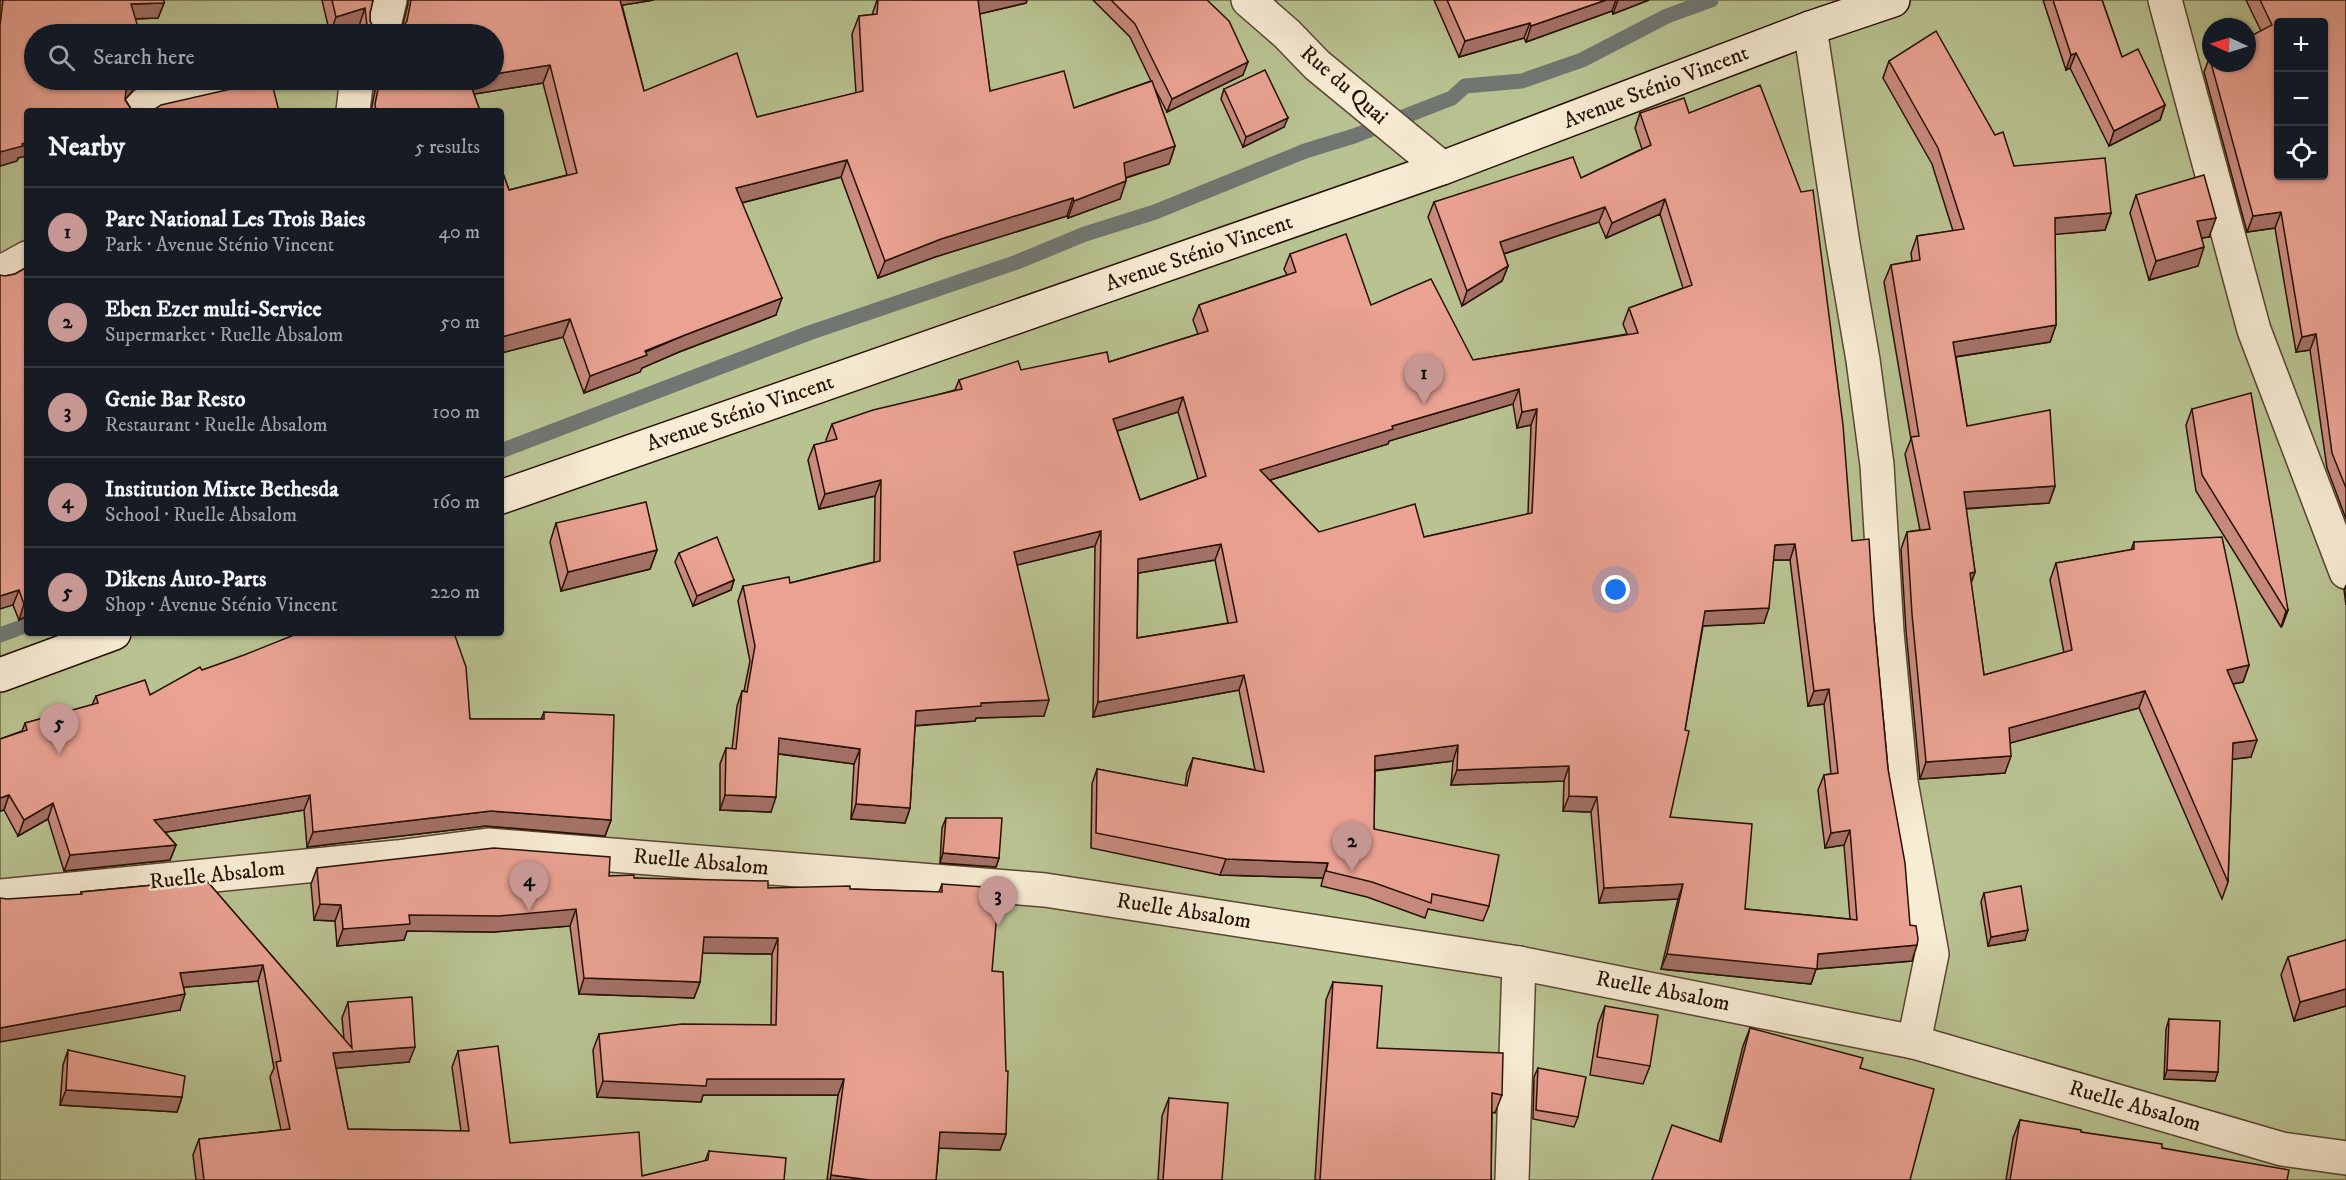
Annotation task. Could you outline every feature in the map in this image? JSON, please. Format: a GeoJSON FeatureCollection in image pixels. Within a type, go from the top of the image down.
{"type":"FeatureCollection","features":[{"type":"Feature","properties":{"kind":"street"},"geometry":{"type":"LineString","coordinates":[[384,24],[390,0]]}},
{"type":"Feature","properties":{"kind":"street","name":"Rue du Quai"},"geometry":{"type":"LineString","coordinates":[[1248,0],[1287,34],[1317,66],[1442,168]]}},
{"type":"Feature","properties":{"kind":"street","name":"Avenue Sténio Vincent"},"geometry":{"type":"LineString","coordinates":[[504,496],[1442,168],[1810,28],[1893,0]]}},
{"type":"Feature","properties":{"kind":"street"},"geometry":{"type":"LineString","coordinates":[[2165,0],[2254,330],[2346,572]]}},
{"type":"Feature","properties":{"kind":"street"},"geometry":{"type":"LineString","coordinates":[[1810,28],[1863,360],[1877,465],[1887,632],[1901,782],[1932,954],[1914,1041]]}},
{"type":"Feature","properties":{"kind":"street"},"geometry":{"type":"LineString","coordinates":[[141,108],[146,103],[203,90]]}},
{"type":"Feature","properties":{"kind":"street"},"geometry":{"type":"LineString","coordinates":[[353,108],[355,90]]}},
{"type":"Feature","properties":{"kind":"street"},"geometry":{"type":"LineString","coordinates":[[0,273],[24,260]]}},
{"type":"Feature","properties":{"kind":"street"},"geometry":{"type":"LineString","coordinates":[[0,675],[106,636]]}},
{"type":"Feature","properties":{"kind":"street","name":"Ruelle Absalom"},"geometry":{"type":"LineString","coordinates":[[0,896],[397,857],[488,845],[1045,890],[1519,963],[1914,1041],[2282,1149],[2346,1158]]}},
{"type":"Feature","properties":{"kind":"street"},"geometry":{"type":"LineString","coordinates":[[1512,1180],[1519,963]]}},
{"type":"Feature","properties":{"kind":"green space"},"geometry":{"type":"Polygon","coordinates":[[[0,0],[2346,0],[2346,1180],[0,1180],[0,0]]]}},
{"type":"Feature","properties":{"kind":"building"},"geometry":{"type":"Polygon","coordinates":[[[3,0],[164,0],[164,3],[131,4],[137,24],[24,24],[24,90],[126,90],[125,100],[130,108],[24,108],[23,146],[0,152],[0,26],[3,0]]]}},
{"type":"Feature","properties":{"kind":"building"},"geometry":{"type":"Polygon","coordinates":[[[332,0],[373,0],[370,13],[372,24],[367,24],[365,8],[336,17],[332,0]]]}},
{"type":"Feature","properties":{"kind":"building"},"geometry":{"type":"Polygon","coordinates":[[[411,0],[620,0],[644,91],[737,53],[757,117],[863,91],[859,16],[877,14],[878,0],[978,0],[990,91],[1064,71],[1074,108],[1152,81],[1175,146],[1124,163],[1126,181],[1074,201],[1073,198],[941,239],[885,261],[847,160],[736,188],[782,298],[645,351],[647,355],[590,376],[570,319],[504,336],[504,176],[509,190],[577,173],[550,65],[504,72],[504,24],[405,24],[411,0]]]}},
{"type":"Feature","properties":{"kind":"building"},"geometry":{"type":"Polygon","coordinates":[[[1111,0],[1207,0],[1229,21],[1248,62],[1172,99],[1135,24],[1111,0]]]}},
{"type":"Feature","properties":{"kind":"building"},"geometry":{"type":"Polygon","coordinates":[[[1447,0],[1606,0],[1531,26],[1530,23],[1465,41],[1447,0]]]}},
{"type":"Feature","properties":{"kind":"building"},"geometry":{"type":"Polygon","coordinates":[[[2053,0],[2102,0],[2122,57],[2138,49],[2165,105],[2114,131],[2076,53],[2071,55],[2053,0]]]}},
{"type":"Feature","properties":{"kind":"building"},"geometry":{"type":"Polygon","coordinates":[[[2260,0],[2346,0],[2346,488],[2332,453],[2316,334],[2302,337],[2281,212],[2253,216],[2213,72],[2256,72],[2256,33],[2272,25],[2260,0]]]}},
{"type":"Feature","properties":{"kind":"building"},"geometry":{"type":"Polygon","coordinates":[[[1936,31],[1995,135],[2003,132],[2014,166],[2105,158],[2111,213],[2055,218],[2056,325],[1953,342],[1967,426],[2050,410],[2055,486],[1964,492],[1975,572],[1970,573],[1984,675],[2072,650],[2056,563],[2134,549],[2134,542],[2222,537],[2249,665],[2227,670],[2257,740],[2233,743],[2228,882],[2145,691],[2009,728],[2011,756],[1926,762],[1907,532],[1930,529],[1911,437],[1919,436],[1891,265],[1920,260],[1917,236],[1964,229],[1938,148],[1889,61],[1936,31]]]}},
{"type":"Feature","properties":{"kind":"building"},"geometry":{"type":"Polygon","coordinates":[[[1265,70],[1288,118],[1246,137],[1224,89],[1265,70]]]}},
{"type":"Feature","properties":{"kind":"building"},"geometry":{"type":"Polygon","coordinates":[[[1760,85],[1801,192],[1813,190],[1843,425],[1852,541],[1869,539],[1888,769],[1905,863],[1910,925],[1916,926],[1917,945],[1818,954],[1817,969],[1667,954],[1683,884],[1604,888],[1597,797],[1569,796],[1569,766],[1457,770],[1458,745],[1375,756],[1374,829],[1499,855],[1489,906],[1432,894],[1431,903],[1372,882],[1326,871],[1328,863],[1226,859],[1096,833],[1097,769],[1187,786],[1193,758],[1264,772],[1244,675],[1098,702],[1101,531],[1014,552],[1049,700],[981,703],[981,706],[916,711],[910,808],[856,804],[860,749],[779,738],[776,797],[725,795],[726,748],[736,749],[742,691],[747,692],[755,646],[743,586],[789,577],[790,583],[880,561],[881,480],[825,494],[814,445],[837,439],[832,424],[873,410],[962,389],[959,380],[1018,361],[1021,370],[1107,352],[1109,362],[1208,331],[1199,305],[1296,272],[1290,254],[1346,234],[1371,305],[1431,279],[1473,360],[1638,333],[1629,308],[1692,285],[1665,199],[1612,223],[1605,207],[1500,242],[1508,266],[1467,291],[1434,202],[1573,157],[1581,178],[1651,145],[1640,113],[1684,98],[1689,113],[1760,85]],[[1519,389],[1392,426],[1393,429],[1260,470],[1319,532],[1415,504],[1424,537],[1532,513],[1537,409],[1522,412],[1519,389]],[[1183,397],[1113,419],[1140,500],[1206,476],[1183,397]],[[1221,544],[1138,559],[1137,638],[1237,622],[1221,544]],[[1795,544],[1775,545],[1769,608],[1705,611],[1685,730],[1689,731],[1670,817],[1752,824],[1745,909],[1857,920],[1850,830],[1831,833],[1824,775],[1838,773],[1829,689],[1814,691],[1795,544]]]}},
{"type":"Feature","properties":{"kind":"building"},"geometry":{"type":"Polygon","coordinates":[[[226,90],[274,90],[278,108],[156,108],[226,90]]]}},
{"type":"Feature","properties":{"kind":"building"},"geometry":{"type":"Polygon","coordinates":[[[378,90],[473,90],[479,108],[376,108],[378,90]]]}},
{"type":"Feature","properties":{"kind":"building"},"geometry":{"type":"Polygon","coordinates":[[[2204,175],[2216,218],[2197,221],[2204,247],[2156,261],[2136,195],[2204,175]]]}},
{"type":"Feature","properties":{"kind":"building"},"geometry":{"type":"Polygon","coordinates":[[[24,269],[24,604],[19,590],[0,596],[0,275],[15,274],[24,269]]]}},
{"type":"Feature","properties":{"kind":"building"},"geometry":{"type":"Polygon","coordinates":[[[2251,393],[2288,610],[2286,611],[2202,475],[2192,409],[2251,393]]]}},
{"type":"Feature","properties":{"kind":"building"},"geometry":{"type":"Polygon","coordinates":[[[646,502],[657,550],[568,572],[556,523],[646,502]]]}},
{"type":"Feature","properties":{"kind":"building"},"geometry":{"type":"Polygon","coordinates":[[[717,537],[734,580],[697,596],[679,553],[717,537]]]}},
{"type":"Feature","properties":{"kind":"building"},"geometry":{"type":"Polygon","coordinates":[[[292,636],[455,636],[466,667],[470,719],[544,719],[544,712],[614,715],[611,820],[491,811],[313,832],[310,795],[154,820],[176,845],[70,855],[53,803],[24,820],[9,795],[0,798],[0,739],[27,730],[25,723],[98,703],[96,696],[145,680],[150,695],[200,667],[202,670],[292,636]]]}},
{"type":"Feature","properties":{"kind":"building"},"geometry":{"type":"Polygon","coordinates":[[[946,818],[1002,818],[999,858],[943,853],[946,818]]]}},
{"type":"Feature","properties":{"kind":"building"},"geometry":{"type":"Polygon","coordinates":[[[494,848],[610,857],[609,876],[634,875],[634,878],[768,881],[768,888],[850,886],[850,889],[942,892],[942,884],[999,888],[992,971],[1003,972],[1006,1071],[1008,1071],[1006,1134],[940,1132],[936,1180],[870,1180],[831,1175],[844,1079],[707,1079],[706,1086],[603,1081],[599,1034],[682,1024],[776,1025],[778,938],[704,937],[700,982],[584,978],[576,909],[499,916],[409,915],[410,924],[343,929],[341,905],[320,904],[317,868],[494,848]]]}},
{"type":"Feature","properties":{"kind":"building"},"geometry":{"type":"Polygon","coordinates":[[[206,880],[352,1048],[348,1002],[412,997],[415,1047],[333,1053],[348,1129],[469,1131],[458,1051],[498,1046],[510,1143],[639,1132],[642,1176],[708,1160],[709,1151],[786,1158],[784,1180],[204,1180],[199,1139],[290,1129],[276,1062],[281,1061],[263,965],[180,973],[185,994],[0,1028],[0,898],[82,894],[81,892],[206,880]]]}},
{"type":"Feature","properties":{"kind":"building"},"geometry":{"type":"Polygon","coordinates":[[[2021,886],[2028,930],[1991,937],[1984,893],[2021,886]]]}},
{"type":"Feature","properties":{"kind":"building"},"geometry":{"type":"Polygon","coordinates":[[[2346,940],[2346,989],[2300,1002],[2288,957],[2346,940]]]}},
{"type":"Feature","properties":{"kind":"building"},"geometry":{"type":"Polygon","coordinates":[[[1333,982],[1382,986],[1377,1048],[1503,1053],[1502,1095],[1492,1093],[1491,1180],[1320,1180],[1333,982]]]}},
{"type":"Feature","properties":{"kind":"building"},"geometry":{"type":"Polygon","coordinates":[[[1605,1006],[1658,1015],[1650,1066],[1597,1057],[1605,1006]]]}},
{"type":"Feature","properties":{"kind":"building"},"geometry":{"type":"Polygon","coordinates":[[[2169,1019],[2220,1021],[2218,1072],[2167,1070],[2169,1019]]]}},
{"type":"Feature","properties":{"kind":"building"},"geometry":{"type":"Polygon","coordinates":[[[1750,1028],[1863,1058],[1860,1068],[1934,1089],[1910,1180],[1652,1180],[1672,1125],[1721,1142],[1750,1028]]]}},
{"type":"Feature","properties":{"kind":"building"},"geometry":{"type":"Polygon","coordinates":[[[68,1050],[185,1076],[182,1097],[66,1090],[68,1050]]]}},
{"type":"Feature","properties":{"kind":"building"},"geometry":{"type":"Polygon","coordinates":[[[1538,1068],[1586,1077],[1578,1117],[1536,1110],[1538,1068]]]}},
{"type":"Feature","properties":{"kind":"building"},"geometry":{"type":"Polygon","coordinates":[[[1169,1098],[1228,1103],[1222,1180],[1163,1180],[1169,1098]]]}},
{"type":"Feature","properties":{"kind":"building"},"geometry":{"type":"Polygon","coordinates":[[[2020,1120],[2162,1144],[2162,1148],[2289,1170],[2287,1180],[2010,1180],[2020,1120]]]}},
{"type":"Feature","properties":{"kind":"waterway"},"geometry":{"type":"LineString","coordinates":[[504,450],[809,333],[1017,262],[1085,234],[1155,212],[1305,151],[1354,136],[1452,98],[1465,86],[1522,81],[1582,60],[1667,16],[1711,0]]}},
{"type":"Feature","properties":{"kind":"waterway"},"geometry":{"type":"LineString","coordinates":[[0,635],[24,626]]}},
{"type":"Feature","properties":{"kind":"place","name":"Parc National Les Trois Baies"},"geometry":{"type":"Point","coordinates":[1424,404]}},
{"type":"Feature","properties":{"kind":"place","name":"Dikens Auto-Parts"},"geometry":{"type":"Point","coordinates":[59,754]}},
{"type":"Feature","properties":{"kind":"place","name":"Eben Ezer multi-Service"},"geometry":{"type":"Point","coordinates":[1352,872]}},
{"type":"Feature","properties":{"kind":"place","name":"Institution Mixte Bethesda"},"geometry":{"type":"Point","coordinates":[529,911]}},
{"type":"Feature","properties":{"kind":"place","name":"Genie Bar Resto"},"geometry":{"type":"Point","coordinates":[998,926]}}]}
